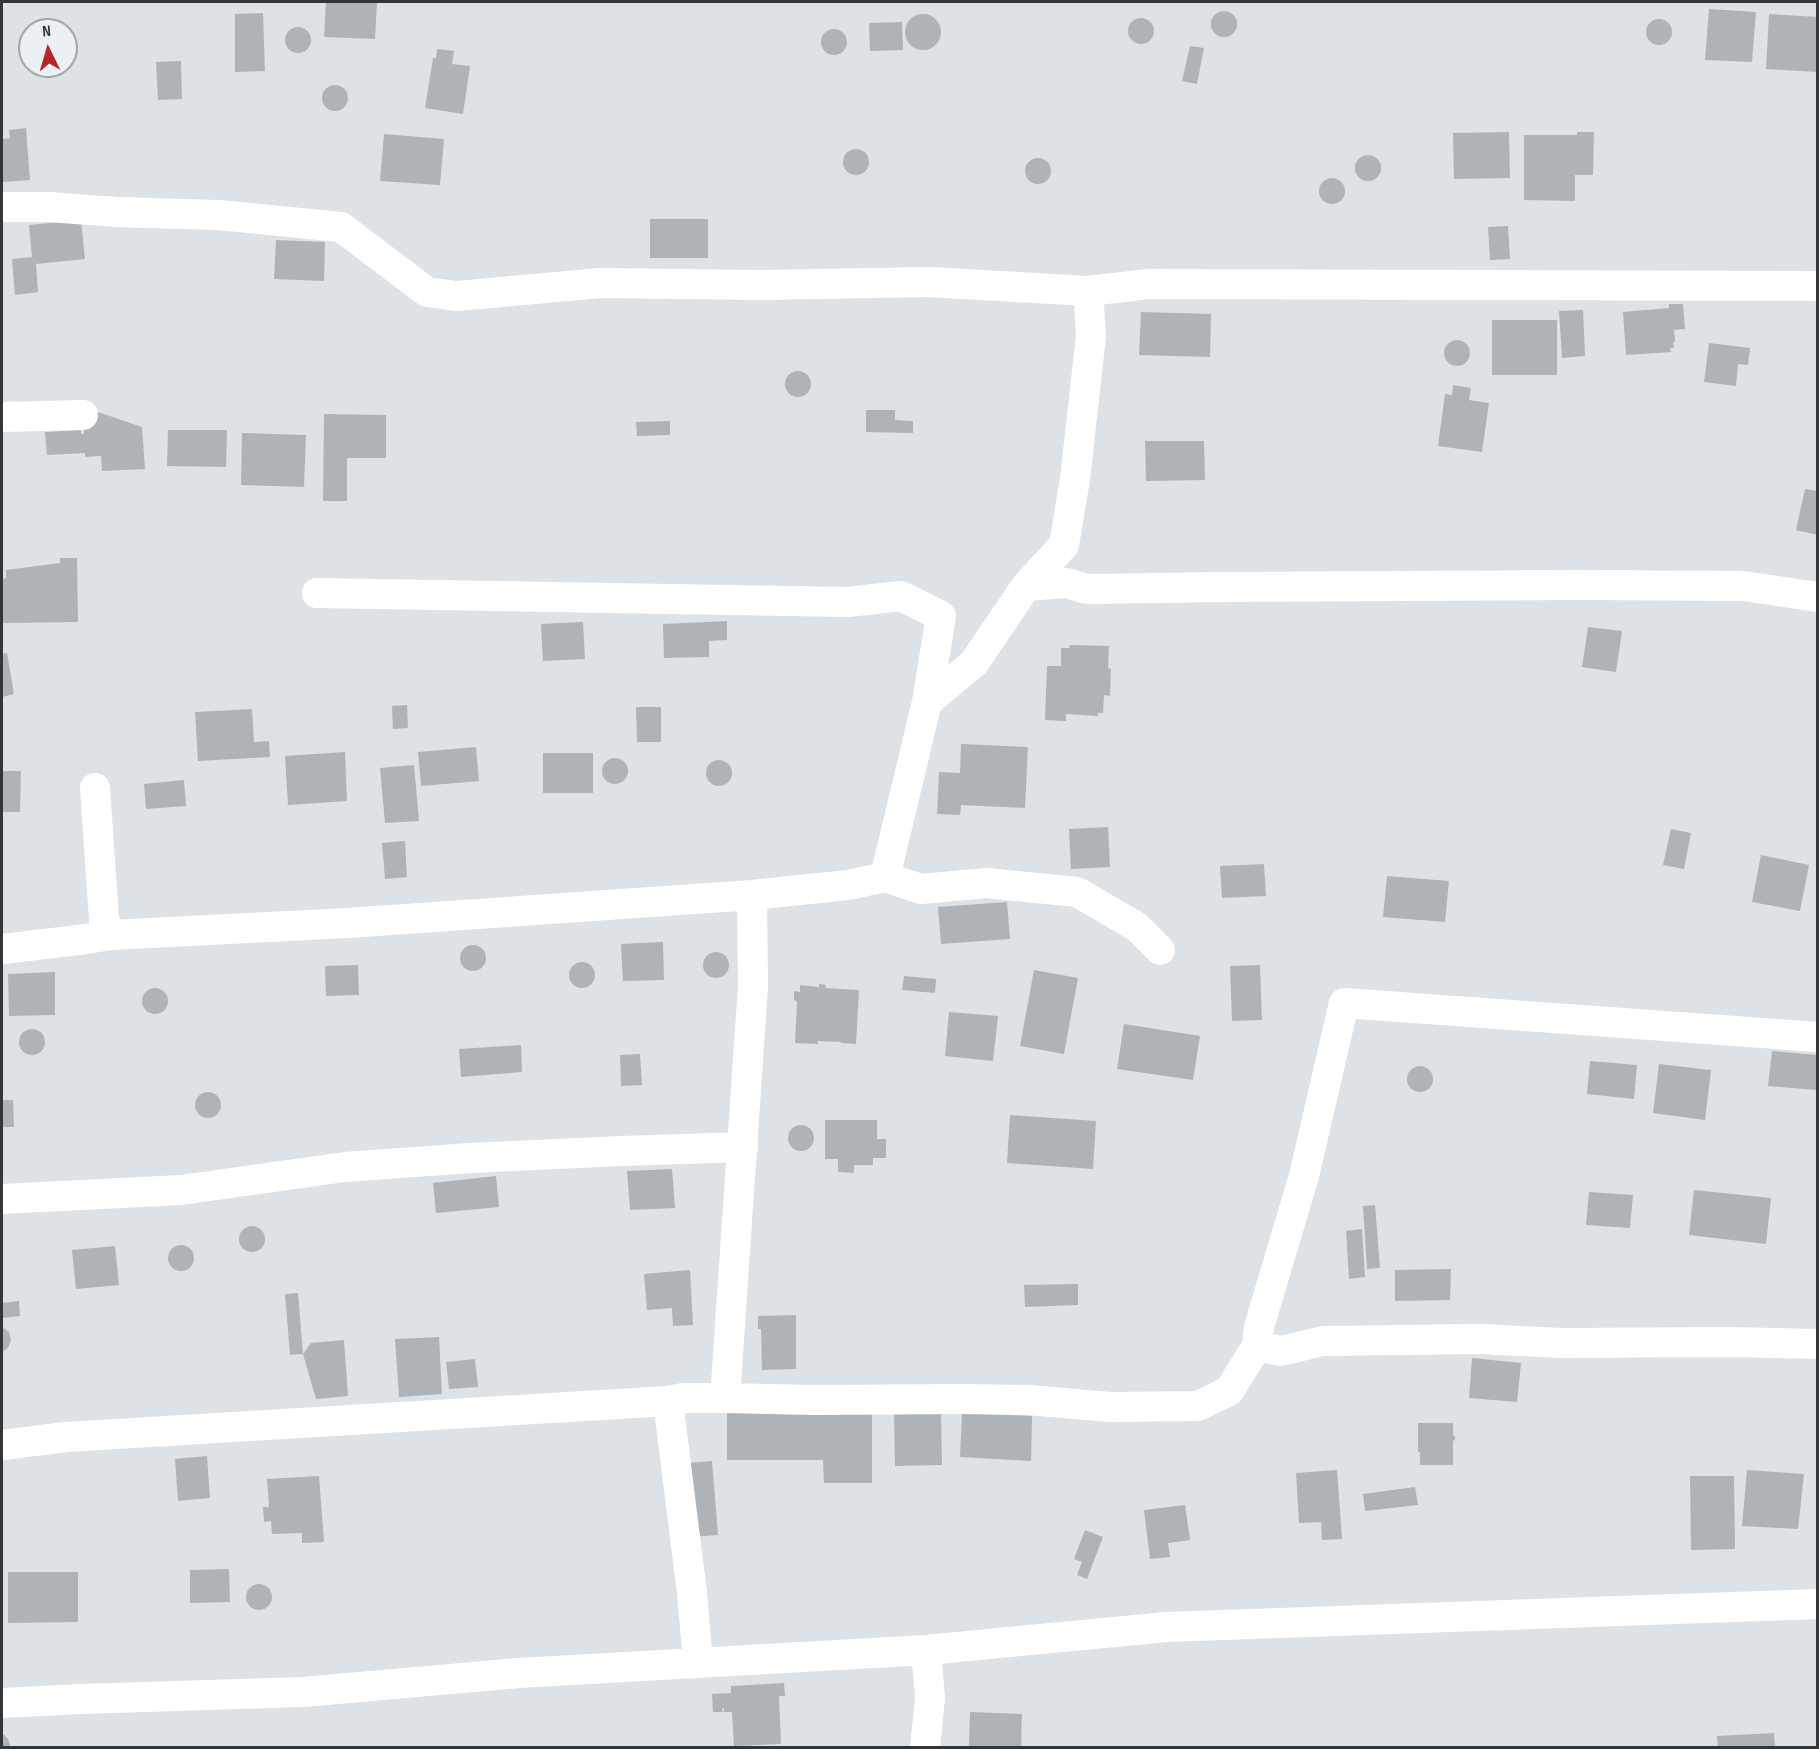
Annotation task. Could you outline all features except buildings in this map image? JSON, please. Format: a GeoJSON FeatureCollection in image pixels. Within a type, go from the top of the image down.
{"type":"FeatureCollection","features":[{"type":"Feature","properties":{"kind":"street"},"geometry":{"type":"LineString","coordinates":[[2,207],[219,215],[341,227],[427,292],[457,296],[600,283],[761,285],[929,282],[1088,291],[1149,284],[1818,286]]}},
{"type":"Feature","properties":{"kind":"street"},"geometry":{"type":"LineString","coordinates":[[927,702],[974,663],[1026,586],[1064,545],[1075,479],[1091,336],[1088,291]]}},
{"type":"Feature","properties":{"kind":"street"},"geometry":{"type":"LineString","coordinates":[[2,417],[83,415]]}},
{"type":"Feature","properties":{"kind":"street"},"geometry":{"type":"LineString","coordinates":[[1026,586],[1067,583],[1086,589],[1238,586],[1743,586],[1818,597]]}},
{"type":"Feature","properties":{"kind":"street"},"geometry":{"type":"LineString","coordinates":[[317,593],[848,602],[901,596],[940,616],[927,702],[885,877]]}},
{"type":"Feature","properties":{"kind":"street"},"geometry":{"type":"LineString","coordinates":[[95,789],[104,919],[110,935]]}},
{"type":"Feature","properties":{"kind":"street"},"geometry":{"type":"LineString","coordinates":[[2,949],[110,935],[348,923],[752,895],[848,885],[885,877],[921,889],[987,884],[1077,892],[1137,927],[1160,950]]}},
{"type":"Feature","properties":{"kind":"street"},"geometry":{"type":"LineString","coordinates":[[725,1398],[753,986],[752,895]]}},
{"type":"Feature","properties":{"kind":"street"},"geometry":{"type":"LineString","coordinates":[[2,1445],[66,1437],[668,1401],[683,1398],[1028,1400],[1110,1407],[1198,1406],[1229,1391],[1257,1346],[1259,1327],[1304,1176],[1344,1003],[1818,1036]]}},
{"type":"Feature","properties":{"kind":"street"},"geometry":{"type":"LineString","coordinates":[[2,1199],[181,1190],[345,1167],[470,1158],[622,1150],[743,1147]]}},
{"type":"Feature","properties":{"kind":"street"},"geometry":{"type":"LineString","coordinates":[[1257,1346],[1281,1352],[1323,1341],[1479,1339],[1562,1343],[1818,1344]]}},
{"type":"Feature","properties":{"kind":"street"},"geometry":{"type":"LineString","coordinates":[[668,1401],[688,1558],[698,1662]]}},
{"type":"Feature","properties":{"kind":"street"},"geometry":{"type":"LineString","coordinates":[[2,1703],[303,1692],[519,1673],[926,1650],[1166,1627],[1818,1604]]}},
{"type":"Feature","properties":{"kind":"street"},"geometry":{"type":"LineString","coordinates":[[925,1748],[930,1698],[926,1650]]}}]}
